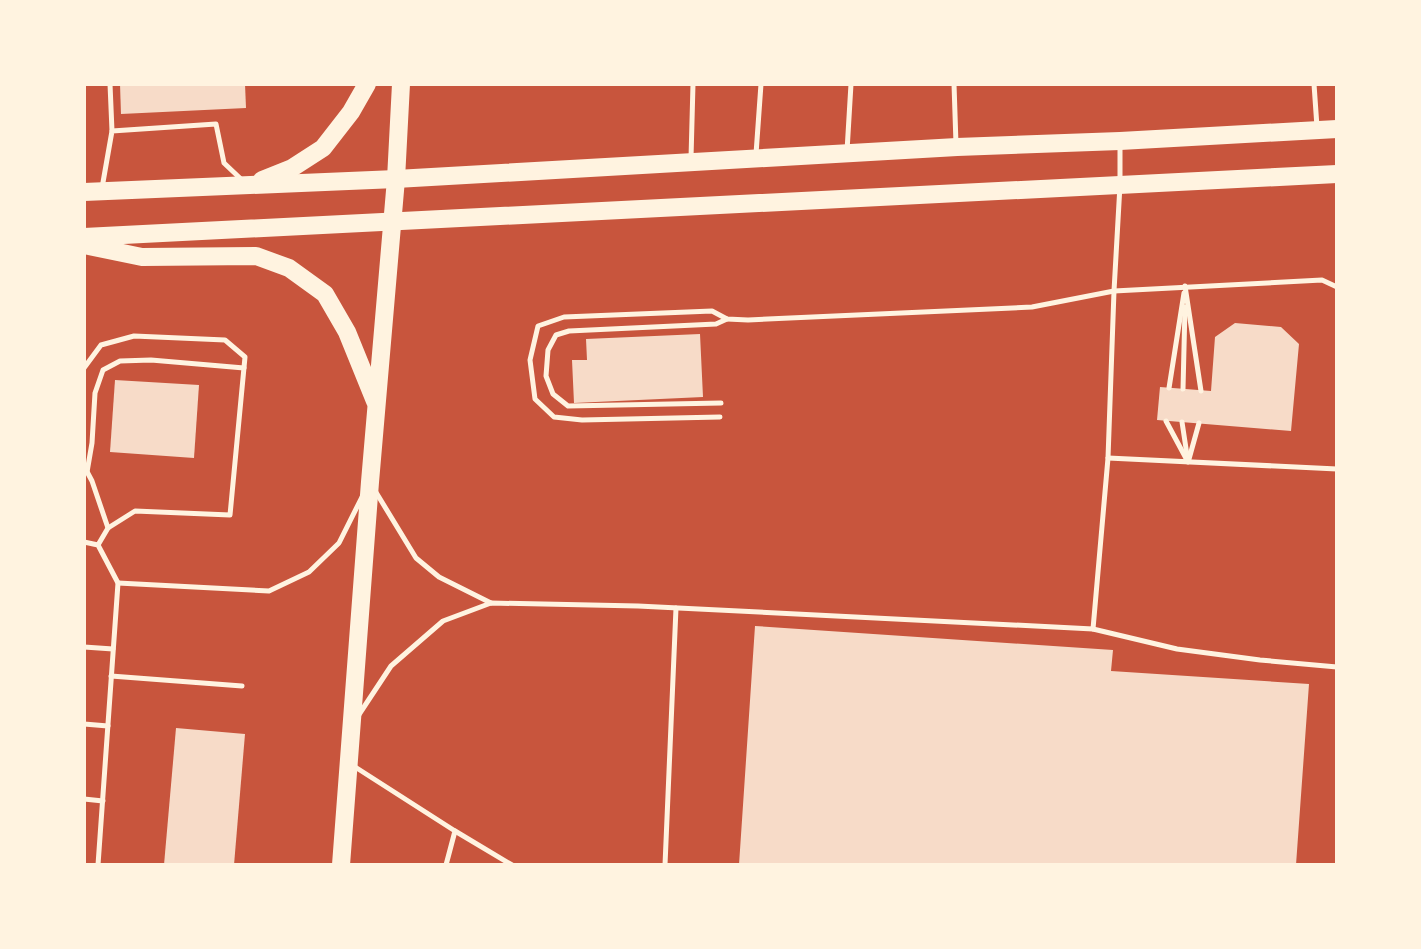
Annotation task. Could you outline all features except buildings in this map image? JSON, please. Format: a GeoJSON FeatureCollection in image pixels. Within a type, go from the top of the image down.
{"type":"FeatureCollection","features":[{"type":"Feature","properties":{"kind":"main road"},"geometry":{"type":"LineString","coordinates":[[248,185],[292,168],[323,148],[351,113],[367,84]]}},
{"type":"Feature","properties":{"kind":"main road"},"geometry":{"type":"LineString","coordinates":[[341,865],[396,179],[401,84]]}},
{"type":"Feature","properties":{"kind":"main road"},"geometry":{"type":"LineString","coordinates":[[93,192],[396,179],[957,147],[1337,129]]}},
{"type":"Feature","properties":{"kind":"main road"},"geometry":{"type":"LineString","coordinates":[[84,237],[1337,174]]}},
{"type":"Feature","properties":{"kind":"main road"},"geometry":{"type":"LineString","coordinates":[[84,245],[142,257],[256,256],[289,268],[325,294],[347,332],[376,404]]}},
{"type":"Feature","properties":{"kind":"lane"},"geometry":{"type":"LineString","coordinates":[[93,192],[112,131],[110,84]]}},
{"type":"Feature","properties":{"kind":"lane"},"geometry":{"type":"LineString","coordinates":[[691,163],[693,84]]}},
{"type":"Feature","properties":{"kind":"lane"},"geometry":{"type":"LineString","coordinates":[[756,159],[761,84]]}},
{"type":"Feature","properties":{"kind":"lane"},"geometry":{"type":"LineString","coordinates":[[846,154],[851,84]]}},
{"type":"Feature","properties":{"kind":"lane"},"geometry":{"type":"LineString","coordinates":[[954,84],[957,147]]}},
{"type":"Feature","properties":{"kind":"lane"},"geometry":{"type":"LineString","coordinates":[[1314,84],[1317,130]]}},
{"type":"Feature","properties":{"kind":"lane"},"geometry":{"type":"LineString","coordinates":[[112,131],[216,124],[224,163],[248,185]]}},
{"type":"Feature","properties":{"kind":"lane"},"geometry":{"type":"LineString","coordinates":[[1093,629],[1108,458],[1120,141]]}},
{"type":"Feature","properties":{"kind":"lane"},"geometry":{"type":"LineString","coordinates":[[720,417],[582,420],[554,417],[535,399],[530,360],[538,326],[564,317],[712,311],[727,319],[748,320],[1032,307],[1114,291],[1322,279],[1337,287]]}},
{"type":"Feature","properties":{"kind":"lane"},"geometry":{"type":"LineString","coordinates":[[1169,388],[1185,286]]}},
{"type":"Feature","properties":{"kind":"lane"},"geometry":{"type":"LineString","coordinates":[[1183,389],[1185,286]]}},
{"type":"Feature","properties":{"kind":"lane"},"geometry":{"type":"LineString","coordinates":[[1185,286],[1201,391]]}},
{"type":"Feature","properties":{"kind":"lane"},"geometry":{"type":"LineString","coordinates":[[721,403],[568,406],[553,394],[546,376],[548,350],[556,335],[569,331],[716,324],[727,319]]}},
{"type":"Feature","properties":{"kind":"lane"},"geometry":{"type":"LineString","coordinates":[[84,368],[101,345],[134,336],[225,341],[246,357],[230,515],[135,511],[108,528],[98,545]]}},
{"type":"Feature","properties":{"kind":"lane"},"geometry":{"type":"LineString","coordinates":[[108,528],[86,469],[92,443],[95,393],[103,370],[120,361],[151,360],[244,368]]}},
{"type":"Feature","properties":{"kind":"lane"},"geometry":{"type":"LineString","coordinates":[[1166,421],[1188,462]]}},
{"type":"Feature","properties":{"kind":"lane"},"geometry":{"type":"LineString","coordinates":[[1182,422],[1188,462]]}},
{"type":"Feature","properties":{"kind":"lane"},"geometry":{"type":"LineString","coordinates":[[1188,462],[1199,423]]}},
{"type":"Feature","properties":{"kind":"lane"},"geometry":{"type":"LineString","coordinates":[[1108,458],[1337,469]]}},
{"type":"Feature","properties":{"kind":"lane"},"geometry":{"type":"LineString","coordinates":[[118,583],[269,591],[309,572],[339,543],[370,482]]}},
{"type":"Feature","properties":{"kind":"lane"},"geometry":{"type":"LineString","coordinates":[[370,482],[416,558],[439,577],[491,603]]}},
{"type":"Feature","properties":{"kind":"lane"},"geometry":{"type":"LineString","coordinates":[[84,541],[98,545],[118,583],[98,865]]}},
{"type":"Feature","properties":{"kind":"lane"},"geometry":{"type":"LineString","coordinates":[[353,724],[391,666],[443,621],[491,603],[676,608],[1093,629],[1177,649],[1337,667]]}},
{"type":"Feature","properties":{"kind":"lane"},"geometry":{"type":"LineString","coordinates":[[665,865],[676,608]]}},
{"type":"Feature","properties":{"kind":"lane"},"geometry":{"type":"LineString","coordinates":[[84,647],[113,649]]}},
{"type":"Feature","properties":{"kind":"lane"},"geometry":{"type":"LineString","coordinates":[[111,676],[242,686]]}},
{"type":"Feature","properties":{"kind":"lane"},"geometry":{"type":"LineString","coordinates":[[84,724],[108,726]]}},
{"type":"Feature","properties":{"kind":"lane"},"geometry":{"type":"LineString","coordinates":[[349,763],[512,865]]}},
{"type":"Feature","properties":{"kind":"lane"},"geometry":{"type":"LineString","coordinates":[[84,799],[103,801]]}},
{"type":"Feature","properties":{"kind":"lane"},"geometry":{"type":"LineString","coordinates":[[446,865],[455,831]]}}]}
